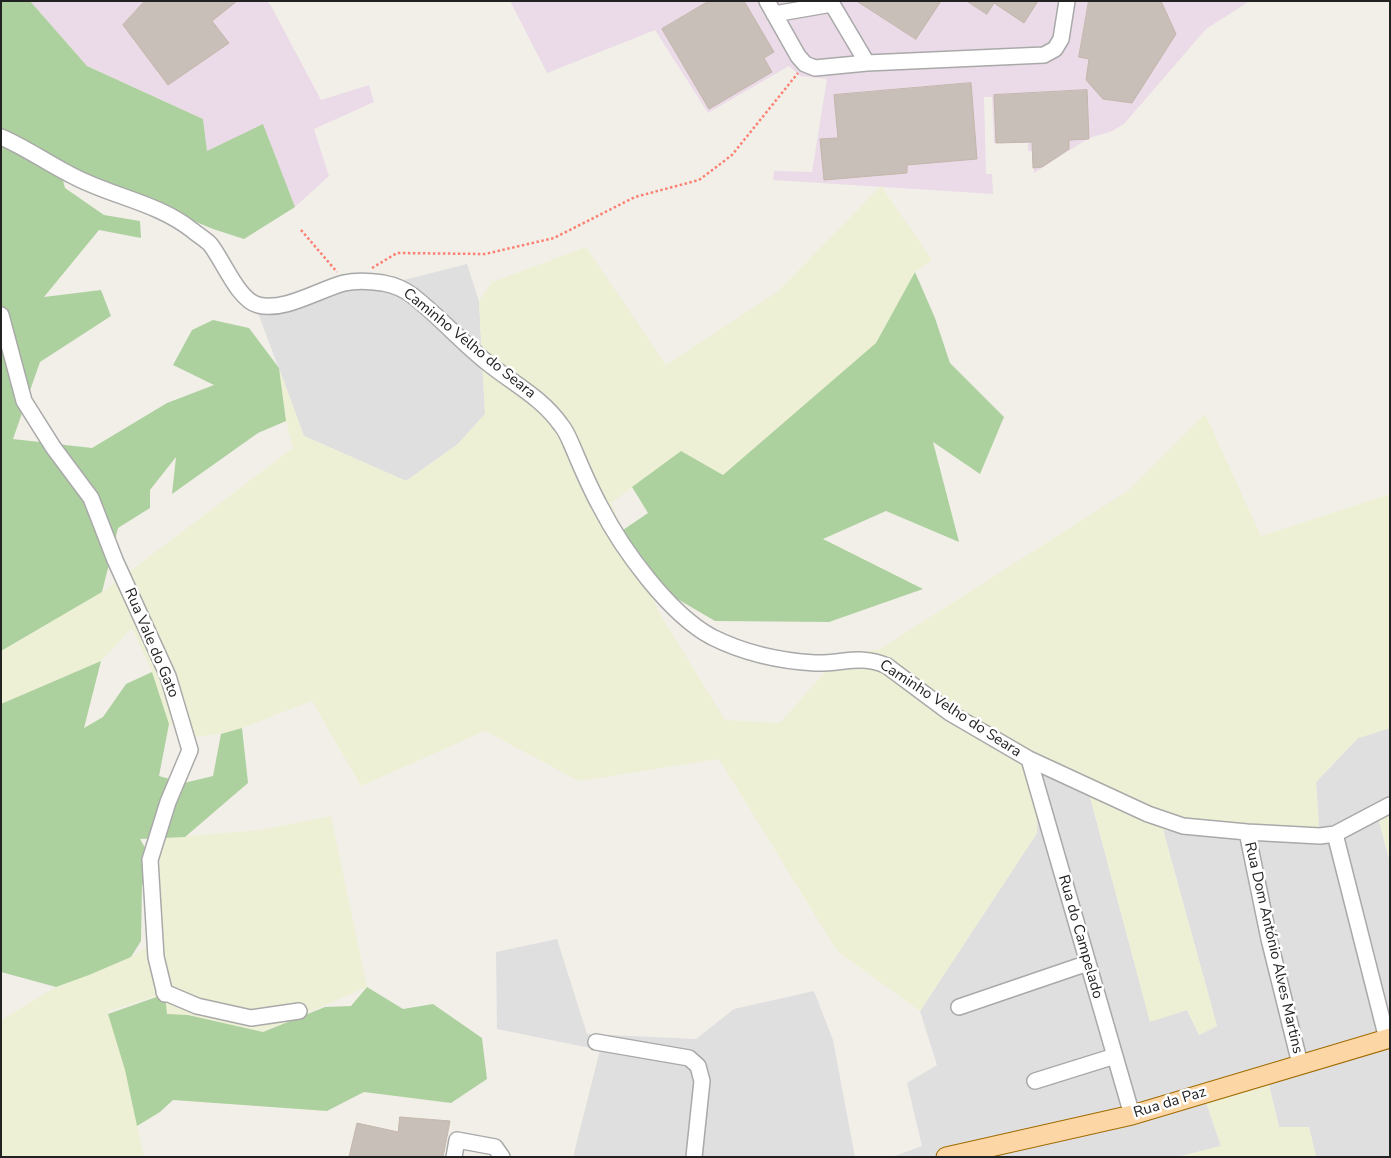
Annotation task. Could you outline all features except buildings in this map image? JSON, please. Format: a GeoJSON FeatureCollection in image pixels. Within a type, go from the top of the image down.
{"type":"FeatureCollection","features":[{"type":"Feature","properties":{"kind":"main road","name":"Rua da Paz"},"geometry":{"type":"LineString","coordinates":[[946,1157],[1132,1115],[1388,1038]]}},
{"type":"Feature","properties":{"kind":"street"},"geometry":{"type":"LineString","coordinates":[[867,63],[832,2],[771,8],[798,56],[805,64],[815,68],[867,63],[1044,55],[1055,49],[1061,39],[1067,1]]}},
{"type":"Feature","properties":{"kind":"street","name":"Caminho Velho do Seara"},"geometry":{"type":"LineString","coordinates":[[1,137],[74,177],[107,192],[147,204],[181,221],[209,244],[244,296],[255,305],[287,304],[346,282],[366,280],[395,285],[412,295],[488,363],[548,408],[564,428],[600,507],[620,540],[675,610],[710,636],[746,652],[795,661],[818,663],[862,659],[875,661],[886,666],[950,712],[1029,759],[1148,814],[1184,826],[1320,836],[1335,834],[1390,805]]}},
{"type":"Feature","properties":{"kind":"street","name":"Rua Vale do Gato"},"geometry":{"type":"LineString","coordinates":[[1,315],[24,401],[53,447],[91,498],[115,560],[168,676],[190,750],[168,802],[150,860],[156,957],[164,993],[197,1006],[251,1018],[300,1011]]}},
{"type":"Feature","properties":{"kind":"street","name":"Rua do Campelado"},"geometry":{"type":"LineString","coordinates":[[1029,759],[1132,1115]]}},
{"type":"Feature","properties":{"kind":"street","name":"Rua Dom António Alves Martins"},"geometry":{"type":"LineString","coordinates":[[1247,832],[1268,939],[1300,1064]]}},
{"type":"Feature","properties":{"kind":"street"},"geometry":{"type":"LineString","coordinates":[[1335,834],[1388,1038]]}},
{"type":"Feature","properties":{"kind":"street"},"geometry":{"type":"LineString","coordinates":[[958,1007],[1088,963]]}},
{"type":"Feature","properties":{"kind":"street"},"geometry":{"type":"LineString","coordinates":[[596,1042],[689,1058],[698,1066],[702,1081],[694,1157]]}},
{"type":"Feature","properties":{"kind":"street"},"geometry":{"type":"LineString","coordinates":[[1035,1081],[1115,1056]]}},
{"type":"Feature","properties":{"kind":"street"},"geometry":{"type":"LineString","coordinates":[[454,1157],[457,1140],[480,1150],[495,1147],[502,1157]]}},
{"type":"Feature","properties":{"kind":"path"},"geometry":{"type":"LineString","coordinates":[[372,268],[397,253],[485,254],[554,238],[635,197],[699,180],[732,155],[805,64]]}},
{"type":"Feature","properties":{"kind":"path"},"geometry":{"type":"LineString","coordinates":[[301,230],[346,282]]}},
{"type":"Feature","properties":{"kind":"shaded area"},"geometry":{"type":"Polygon","coordinates":[[[30,1],[267,1],[321,100],[369,85],[374,102],[314,129],[329,176],[295,207],[263,125],[207,151],[203,119],[87,66],[30,1]]]}},
{"type":"Feature","properties":{"kind":"shaded area"},"geometry":{"type":"Polygon","coordinates":[[[510,1],[1250,1],[1206,29],[1124,124],[1110,132],[1089,138],[1034,173],[1034,152],[1028,151],[1028,143],[994,143],[992,97],[984,97],[986,174],[992,174],[993,194],[773,180],[774,171],[812,172],[827,79],[800,76],[789,66],[708,113],[655,30],[547,73],[510,1]]]}},
{"type":"Feature","properties":{"kind":"shaded area"},"geometry":{"type":"Polygon","coordinates":[[[467,264],[479,301],[485,414],[458,444],[406,481],[304,436],[255,305],[346,282],[388,284],[467,264]]]}},
{"type":"Feature","properties":{"kind":"shaded area"},"geometry":{"type":"Polygon","coordinates":[[[1390,728],[1390,813],[1379,821],[1390,862],[1390,1157],[1316,1157],[1309,1128],[1279,1127],[1269,1085],[1206,1102],[1221,1146],[1178,1157],[892,1157],[922,1146],[907,1083],[937,1065],[920,1011],[1037,833],[1038,767],[1089,793],[1150,1021],[1187,1010],[1199,1035],[1217,1026],[1163,830],[1320,845],[1316,782],[1358,738],[1390,728]]]}},
{"type":"Feature","properties":{"kind":"shaded area"},"geometry":{"type":"Polygon","coordinates":[[[557,939],[587,1034],[696,1039],[734,1009],[814,991],[833,1040],[855,1157],[573,1157],[600,1050],[497,1029],[496,952],[557,939]]]}},
{"type":"Feature","properties":{"kind":"green space"},"geometry":{"type":"Polygon","coordinates":[[[1,1],[30,1],[87,66],[203,119],[207,151],[263,124],[295,207],[244,239],[213,229],[59,165],[65,188],[104,215],[140,221],[141,238],[99,230],[44,297],[101,290],[111,316],[40,362],[13,439],[92,448],[167,403],[214,385],[173,365],[192,330],[213,320],[249,328],[279,368],[286,421],[258,433],[172,494],[176,457],[150,490],[150,508],[118,528],[102,592],[1,651],[1,1]]]}},
{"type":"Feature","properties":{"kind":"green space"},"geometry":{"type":"Polygon","coordinates":[[[881,186],[932,260],[915,272],[877,343],[723,475],[681,451],[611,503],[659,612],[725,720],[780,723],[838,657],[880,649],[1129,490],[1205,414],[1261,536],[1390,494],[1390,728],[1358,738],[1316,782],[1320,845],[1163,830],[1217,1026],[1199,1035],[1187,1010],[1150,1022],[1089,793],[1038,768],[1037,833],[920,1011],[837,951],[719,759],[579,781],[485,731],[361,786],[312,701],[242,728],[221,734],[191,737],[169,724],[152,672],[132,628],[101,661],[1,704],[1,651],[102,592],[293,448],[286,421],[279,368],[304,436],[406,481],[458,444],[485,414],[479,301],[492,282],[586,247],[666,365],[777,292],[881,186]]]}},
{"type":"Feature","properties":{"kind":"green space"},"geometry":{"type":"Polygon","coordinates":[[[915,272],[935,318],[950,363],[1004,417],[980,474],[933,442],[959,542],[886,511],[823,539],[923,589],[829,622],[715,621],[645,580],[623,530],[648,513],[632,487],[681,451],[723,475],[876,343],[915,272]]]}},
{"type":"Feature","properties":{"kind":"green space"},"geometry":{"type":"Polygon","coordinates":[[[101,661],[84,728],[103,717],[126,684],[152,672],[169,724],[159,776],[184,783],[213,776],[221,734],[242,728],[248,783],[185,837],[140,839],[155,865],[142,885],[141,941],[131,957],[56,987],[1,972],[1,704],[101,661]]]}},
{"type":"Feature","properties":{"kind":"green space"},"geometry":{"type":"Polygon","coordinates":[[[1390,813],[1390,862],[1379,821],[1390,813]]]}},
{"type":"Feature","properties":{"kind":"green space"},"geometry":{"type":"Polygon","coordinates":[[[331,816],[367,987],[263,1032],[188,1015],[167,1014],[164,994],[108,1011],[125,1070],[144,1157],[1,1157],[1,1020],[56,987],[131,957],[158,940],[154,893],[164,838],[260,830],[331,816]]]}},
{"type":"Feature","properties":{"kind":"green space"},"geometry":{"type":"Polygon","coordinates":[[[367,987],[403,1009],[433,1004],[482,1038],[487,1079],[451,1103],[364,1092],[327,1111],[173,1100],[160,1112],[137,1126],[125,1070],[108,1014],[165,994],[167,1014],[188,1015],[263,1032],[325,1007],[351,1006],[367,987]]]}},
{"type":"Feature","properties":{"kind":"green space"},"geometry":{"type":"Polygon","coordinates":[[[1269,1085],[1279,1127],[1309,1127],[1316,1157],[1178,1157],[1221,1146],[1206,1102],[1269,1085]]]}}]}
